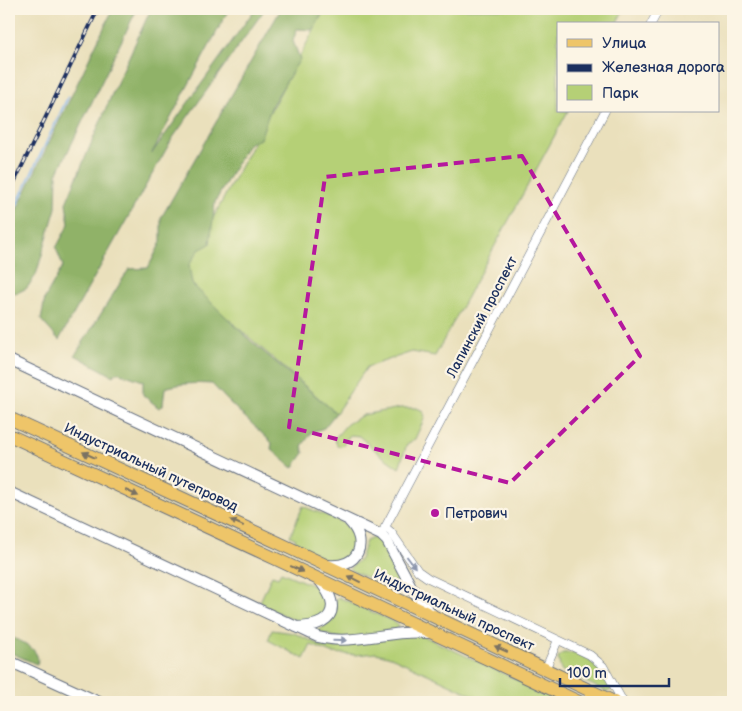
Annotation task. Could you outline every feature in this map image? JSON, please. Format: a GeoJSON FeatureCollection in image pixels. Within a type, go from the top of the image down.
{"type":"FeatureCollection","features":[{"type":"Feature","properties":{"kind":"main road","name":"Индустриальный путепровод"},"geometry":{"type":"LineString","coordinates":[[9,418],[281,544]]}},
{"type":"Feature","properties":{"kind":"main road"},"geometry":{"type":"LineString","coordinates":[[9,435],[578,702]]}},
{"type":"Feature","properties":{"kind":"main road","name":"Индустриальный проспект"},"geometry":{"type":"LineString","coordinates":[[281,544],[614,702]]}},
{"type":"Feature","properties":{"kind":"street"},"geometry":{"type":"LineString","coordinates":[[652,22],[659,9]]}},
{"type":"Feature","properties":{"kind":"street","name":"Лапинский проспект"},"geometry":{"type":"LineString","coordinates":[[383,531],[604,112]]}},
{"type":"Feature","properties":{"kind":"street"},"geometry":{"type":"LineString","coordinates":[[9,360],[347,518],[391,532],[418,571],[428,578],[579,649],[597,660],[603,666],[623,702]]}},
{"type":"Feature","properties":{"kind":"street"},"geometry":{"type":"LineString","coordinates":[[9,492],[318,637],[333,640],[364,639],[411,631],[431,633]]}},
{"type":"Feature","properties":{"kind":"street"},"geometry":{"type":"LineString","coordinates":[[325,565],[336,566],[346,564],[355,558],[359,551],[360,540],[358,533],[347,518]]}},
{"type":"Feature","properties":{"kind":"street"},"geometry":{"type":"LineString","coordinates":[[383,531],[422,603],[438,620]]}},
{"type":"Feature","properties":{"kind":"street"},"geometry":{"type":"LineString","coordinates":[[294,627],[311,627],[320,624],[331,610],[332,601],[319,579]]}},
{"type":"Feature","properties":{"kind":"street"},"geometry":{"type":"LineString","coordinates":[[545,670],[558,640]]}},
{"type":"Feature","properties":{"kind":"street"},"geometry":{"type":"LineString","coordinates":[[9,661],[99,702]]}},
{"type":"Feature","properties":{"kind":"highlighted area"},"geometry":{"type":"Polygon","coordinates":[[[522,156],[640,356],[510,483],[289,427],[325,177],[522,156]]]}},
{"type":"Feature","properties":{"kind":"green space"},"geometry":{"type":"Polygon","coordinates":[[[113,9],[137,9],[57,174],[56,208],[36,275],[27,288],[17,293],[9,292],[9,226],[113,9]]]}},
{"type":"Feature","properties":{"kind":"green space"},"geometry":{"type":"Polygon","coordinates":[[[151,9],[229,9],[152,153],[255,9],[265,9],[172,139],[59,340],[41,320],[45,298],[63,266],[56,248],[69,224],[66,203],[115,87],[151,9]]]}},
{"type":"Feature","properties":{"kind":"green space"},"geometry":{"type":"Polygon","coordinates":[[[281,9],[325,9],[313,30],[297,29],[293,41],[300,59],[272,105],[260,139],[248,144],[215,202],[210,244],[199,250],[189,265],[192,284],[252,342],[336,413],[324,428],[312,432],[302,446],[304,453],[293,468],[271,449],[272,443],[212,384],[188,384],[165,388],[163,405],[159,408],[143,395],[143,381],[117,372],[113,376],[75,355],[129,269],[148,268],[161,242],[161,218],[281,9]]]}},
{"type":"Feature","properties":{"kind":"green space"},"geometry":{"type":"Polygon","coordinates":[[[325,9],[624,9],[617,22],[557,22],[557,112],[567,112],[435,356],[412,352],[367,367],[336,413],[181,278],[325,9]]]}},
{"type":"Feature","properties":{"kind":"green space"},"geometry":{"type":"Polygon","coordinates":[[[400,408],[417,408],[423,411],[425,417],[415,439],[407,444],[399,468],[359,436],[350,435],[342,446],[338,446],[334,439],[347,424],[363,415],[400,408]]]}},
{"type":"Feature","properties":{"kind":"green space"},"geometry":{"type":"Polygon","coordinates":[[[303,506],[338,520],[352,531],[355,544],[349,555],[344,559],[330,561],[293,545],[296,539],[290,536],[303,506]]]}},
{"type":"Feature","properties":{"kind":"green space"},"geometry":{"type":"Polygon","coordinates":[[[373,538],[382,541],[411,594],[410,597],[350,570],[360,559],[366,541],[373,538]]]}},
{"type":"Feature","properties":{"kind":"green space"},"geometry":{"type":"Polygon","coordinates":[[[281,572],[319,588],[327,605],[321,618],[301,623],[259,604],[272,575],[278,577],[281,572]]]}},
{"type":"Feature","properties":{"kind":"green space"},"geometry":{"type":"Polygon","coordinates":[[[338,597],[397,623],[398,627],[396,629],[343,639],[317,632],[331,618],[338,597]]]}},
{"type":"Feature","properties":{"kind":"green space"},"geometry":{"type":"Polygon","coordinates":[[[272,630],[294,633],[320,645],[335,648],[407,635],[421,635],[565,702],[488,702],[391,657],[376,653],[356,655],[332,653],[311,645],[304,659],[268,640],[272,630]]]}},
{"type":"Feature","properties":{"kind":"green space"},"geometry":{"type":"Polygon","coordinates":[[[9,636],[32,649],[38,657],[38,663],[36,664],[9,652],[9,636]]]}},
{"type":"Feature","properties":{"kind":"green space"},"geometry":{"type":"Polygon","coordinates":[[[563,653],[580,655],[592,663],[603,674],[612,688],[610,691],[607,692],[561,670],[558,658],[563,653]]]}},
{"type":"Feature","properties":{"kind":"waterway"},"geometry":{"type":"LineString","coordinates":[[9,221],[68,97]]}},
{"type":"Feature","properties":{"kind":"railway"},"geometry":{"type":"LineString","coordinates":[[9,193],[98,9]]}},
{"type":"Feature","properties":{"kind":"place","name":"Петрович"},"geometry":{"type":"Point","coordinates":[435,513]}}]}
